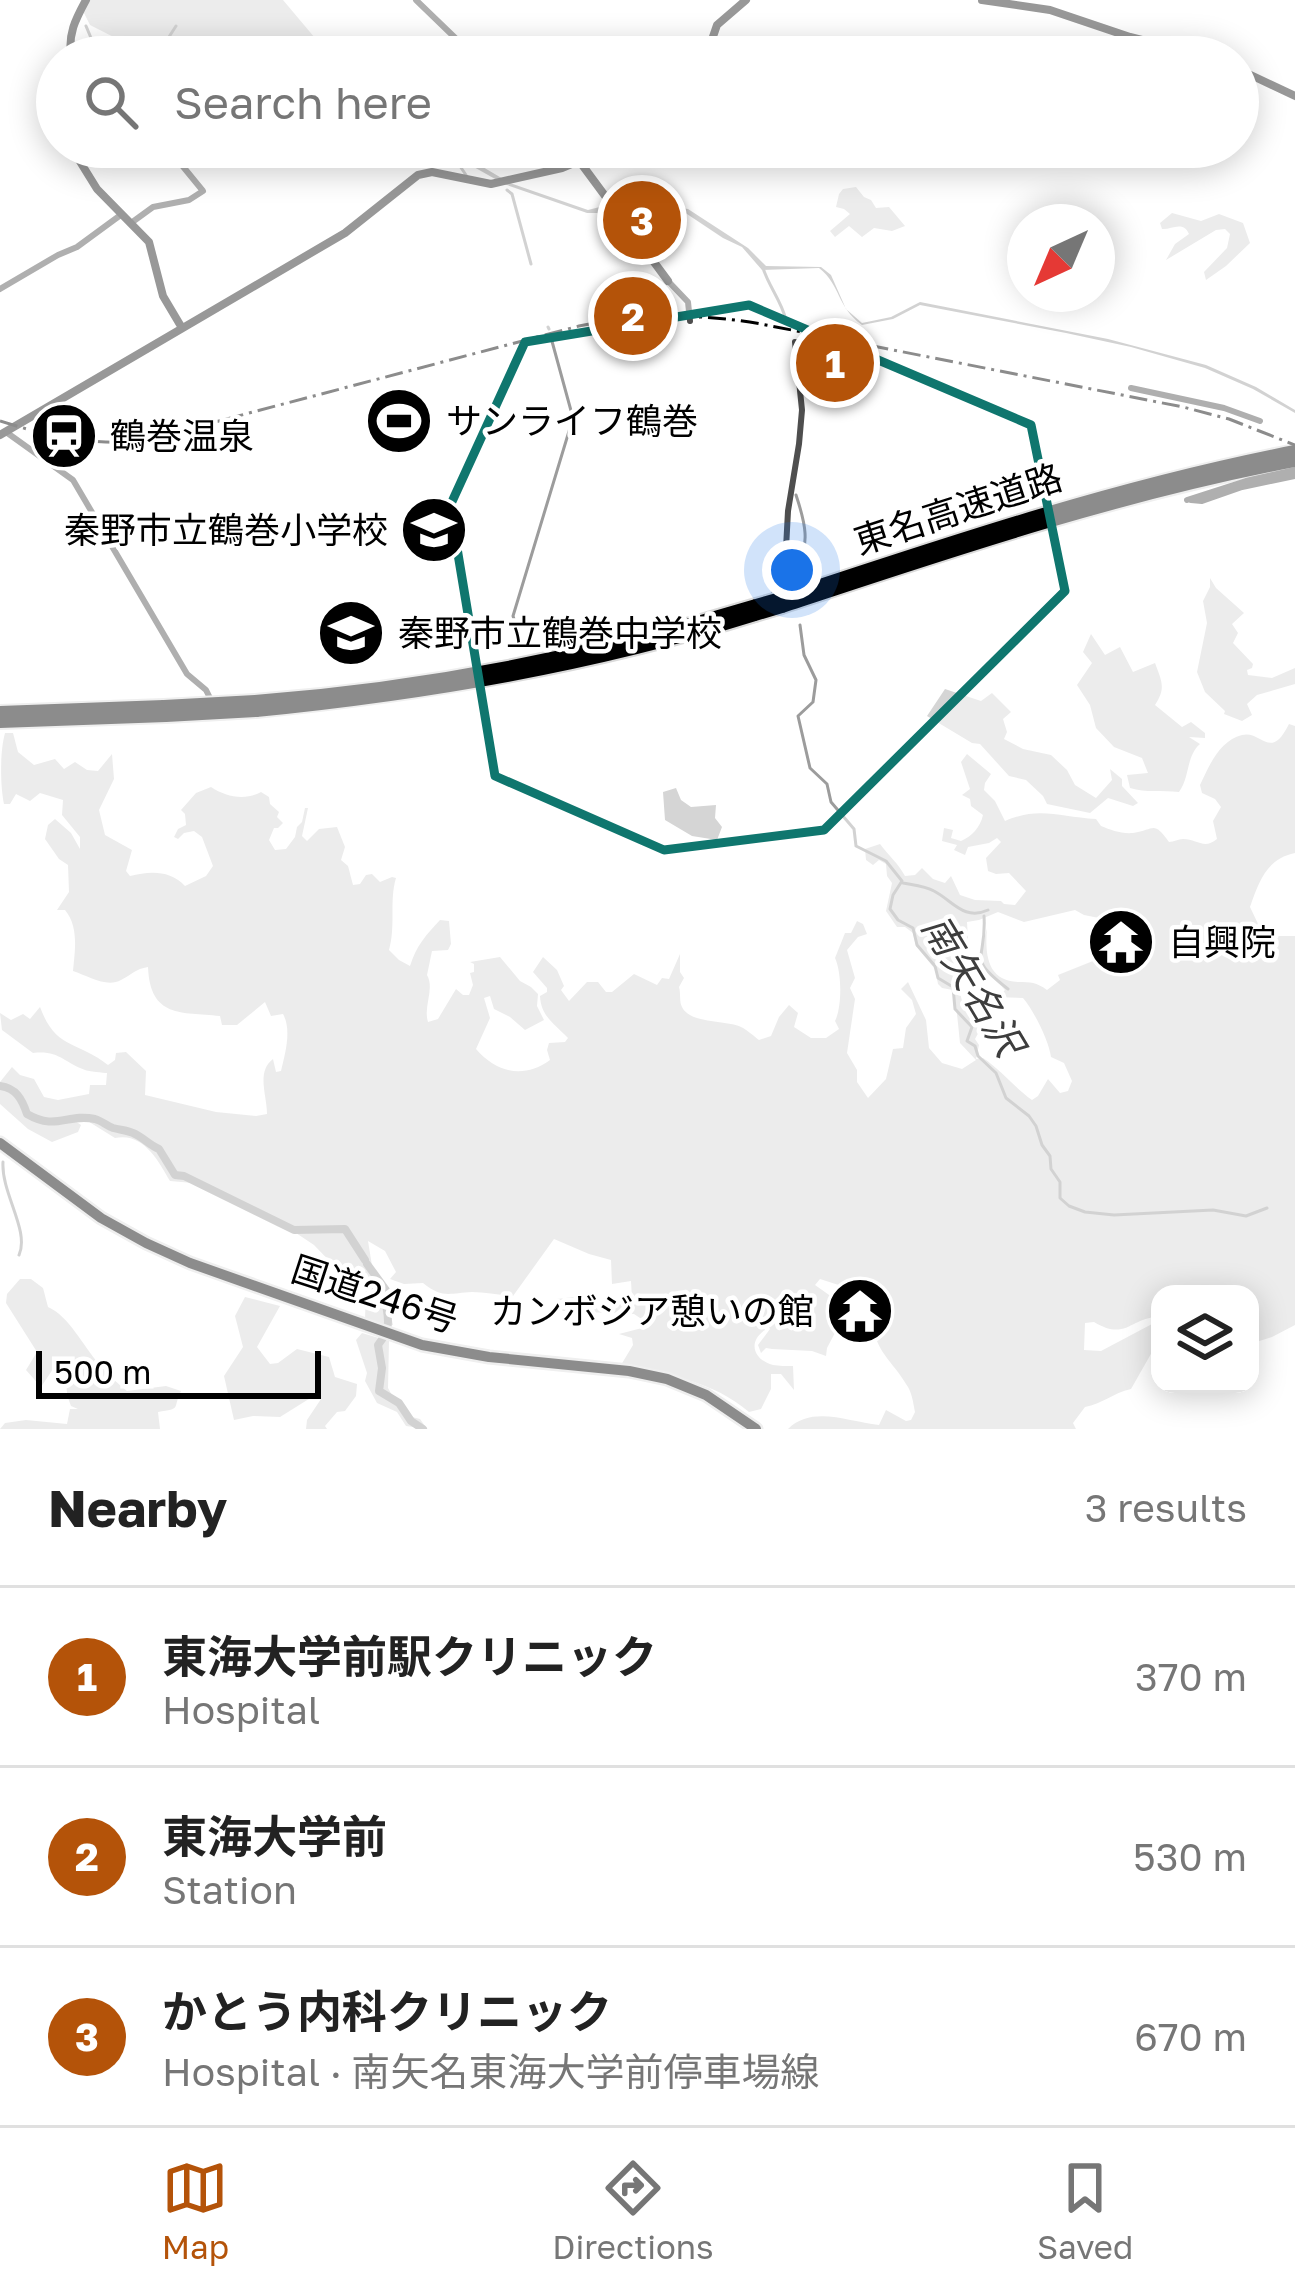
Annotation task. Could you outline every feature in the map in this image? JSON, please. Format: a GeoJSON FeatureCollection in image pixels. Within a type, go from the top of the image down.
{"type":"FeatureCollection","features":[{"type":"Feature","properties":{"kind":"highway","name":"東名高速道路"},"geometry":{"type":"LineString","coordinates":[[1270,465],[1295,451]]}},
{"type":"Feature","properties":{"kind":"highway","name":"東名高速道路"},"geometry":{"type":"LineString","coordinates":[[0,722],[382,698],[482,682],[644,646],[759,614],[918,557],[1114,502],[1295,461]]}},
{"type":"Feature","properties":{"kind":"highway","name":"東名高速道路"},"geometry":{"type":"LineString","coordinates":[[0,712],[165,711]]}},
{"type":"Feature","properties":{"kind":"highway","name":"国道246号"},"geometry":{"type":"LineString","coordinates":[[0,1143],[101,1218],[201,1267],[422,1345],[489,1358],[667,1379],[706,1395],[755,1429]]}},
{"type":"Feature","properties":{"kind":"main road"},"geometry":{"type":"LineString","coordinates":[[70,36],[86,0]]}},
{"type":"Feature","properties":{"kind":"main road"},"geometry":{"type":"LineString","coordinates":[[713,36],[717,25],[746,0]]}},
{"type":"Feature","properties":{"kind":"main road"},"geometry":{"type":"LineString","coordinates":[[982,0],[1050,10],[1124,36]]}},
{"type":"Feature","properties":{"kind":"main road"},"geometry":{"type":"LineString","coordinates":[[1259,79],[1295,96]]}},
{"type":"Feature","properties":{"kind":"main road"},"geometry":{"type":"LineString","coordinates":[[84,168],[97,189],[152,247],[163,296],[182,328]]}},
{"type":"Feature","properties":{"kind":"main road"},"geometry":{"type":"LineString","coordinates":[[3,433],[69,400],[346,233],[418,175],[432,172],[493,184],[556,168]]}},
{"type":"Feature","properties":{"kind":"main road"},"geometry":{"type":"LineString","coordinates":[[584,168],[668,280]]}},
{"type":"Feature","properties":{"kind":"street"},"geometry":{"type":"LineString","coordinates":[[416,0],[453,36]]}},
{"type":"Feature","properties":{"kind":"street"},"geometry":{"type":"LineString","coordinates":[[131,223],[153,207],[189,200],[203,191],[184,168]]}},
{"type":"Feature","properties":{"kind":"street"},"geometry":{"type":"LineString","coordinates":[[0,289],[75,249],[122,214]]}},
{"type":"Feature","properties":{"kind":"street"},"geometry":{"type":"LineString","coordinates":[[668,280],[688,302],[690,321]]}},
{"type":"Feature","properties":{"kind":"street"},"geometry":{"type":"LineString","coordinates":[[759,614],[785,567],[802,410],[795,342]]}},
{"type":"Feature","properties":{"kind":"street"},"geometry":{"type":"LineString","coordinates":[[1131,388],[1224,408],[1260,421]]}},
{"type":"Feature","properties":{"kind":"street"},"geometry":{"type":"LineString","coordinates":[[3,433],[73,480],[188,674],[211,695],[211,721]]}},
{"type":"Feature","properties":{"kind":"street"},"geometry":{"type":"LineString","coordinates":[[1270,465],[1295,473],[1202,501],[1187,500],[1270,465]]}},
{"type":"Feature","properties":{"kind":"highlighted area"},"geometry":{"type":"Polygon","coordinates":[[[749,305],[1031,425],[1065,591],[824,830],[664,850],[495,776],[450,506],[525,342],[749,305]]]}},
{"type":"Feature","properties":{"kind":"shaded area"},"geometry":{"type":"Polygon","coordinates":[[[88,0],[283,0],[313,36],[112,36],[90,25],[83,11],[88,0]]]}},
{"type":"Feature","properties":{"kind":"shaded area"},"geometry":{"type":"Polygon","coordinates":[[[476,168],[588,210],[627,200],[688,209],[748,248],[766,266],[821,267],[831,275],[845,306],[819,268],[762,270],[742,247],[684,212],[617,204],[587,213],[504,184],[476,168]]]}},
{"type":"Feature","properties":{"kind":"shaded area"},"geometry":{"type":"Polygon","coordinates":[[[856,187],[876,208],[889,207],[905,226],[892,231],[874,228],[862,237],[849,226],[835,237],[830,231],[850,214],[836,207],[839,194],[856,187]]]}},
{"type":"Feature","properties":{"kind":"shaded area"},"geometry":{"type":"Polygon","coordinates":[[[1172,213],[1201,221],[1219,214],[1243,223],[1250,243],[1206,280],[1204,272],[1227,248],[1230,234],[1216,230],[1166,260],[1175,244],[1189,234],[1180,227],[1162,229],[1160,223],[1172,213]]]}},
{"type":"Feature","properties":{"kind":"shaded area"},"geometry":{"type":"Polygon","coordinates":[[[920,302],[1108,339],[1206,365],[1256,387],[1295,413],[1205,368],[1131,347],[920,305],[893,319],[862,325],[847,310],[862,323],[891,317],[920,302]]]}},
{"type":"Feature","properties":{"kind":"shaded area"},"geometry":{"type":"Polygon","coordinates":[[[1210,578],[1244,613],[1232,624],[1238,633],[1233,643],[1253,664],[1248,675],[1272,678],[1295,668],[1295,684],[1257,695],[1247,704],[1252,715],[1242,721],[1224,714],[1205,692],[1197,672],[1207,623],[1203,601],[1210,578]]]}},
{"type":"Feature","properties":{"kind":"shaded area"},"geometry":{"type":"Polygon","coordinates":[[[1091,634],[1105,655],[1120,647],[1133,672],[1155,663],[1162,685],[1155,705],[1182,727],[1191,722],[1205,733],[1205,738],[1189,737],[1200,744],[1179,792],[1130,788],[1127,775],[1148,773],[1142,758],[1114,747],[1096,728],[1090,705],[1077,685],[1092,663],[1083,652],[1091,634]]]}},
{"type":"Feature","properties":{"kind":"shaded area"},"geometry":{"type":"Polygon","coordinates":[[[945,689],[981,701],[992,693],[1011,712],[1003,719],[1004,739],[1051,755],[1075,785],[1096,798],[1112,780],[1110,769],[1138,803],[1133,806],[1108,798],[1090,813],[1047,804],[1026,780],[1009,776],[980,744],[927,716],[945,689]]]}},
{"type":"Feature","properties":{"kind":"shaded area"},"geometry":{"type":"Polygon","coordinates":[[[1289,724],[1295,726],[1295,853],[1270,866],[1250,907],[1260,928],[1277,936],[1295,936],[1295,1325],[1259,1341],[1259,1285],[1151,1285],[1151,1318],[1114,1330],[1085,1323],[1084,1350],[1101,1351],[1151,1325],[1151,1354],[1131,1389],[1085,1407],[1073,1423],[1076,1429],[788,1429],[820,1416],[879,1425],[886,1410],[906,1421],[915,1412],[908,1387],[880,1348],[874,1323],[851,1289],[820,1279],[815,1285],[839,1302],[836,1314],[844,1318],[850,1314],[855,1343],[837,1329],[826,1356],[766,1348],[761,1353],[758,1345],[770,1329],[757,1314],[765,1330],[756,1340],[757,1355],[766,1363],[793,1366],[794,1390],[781,1374],[771,1374],[771,1389],[761,1409],[749,1412],[705,1386],[621,1365],[633,1345],[632,1338],[619,1334],[642,1328],[646,1322],[634,1314],[563,1311],[556,1304],[557,1299],[582,1296],[577,1304],[632,1299],[631,1281],[612,1284],[611,1260],[554,1239],[513,1296],[446,1294],[423,1283],[390,1279],[396,1272],[385,1251],[368,1241],[374,1278],[386,1284],[391,1296],[393,1325],[380,1327],[365,1320],[366,1285],[339,1271],[293,1231],[193,1183],[170,1181],[155,1157],[134,1139],[115,1138],[78,1115],[78,1132],[52,1142],[28,1129],[0,1104],[0,1082],[12,1067],[34,1079],[44,1097],[58,1100],[89,1094],[90,1085],[106,1085],[107,1073],[85,1070],[49,1053],[33,1053],[2,1030],[0,1013],[11,1020],[23,1014],[30,1019],[40,1007],[60,1038],[108,1065],[116,1053],[126,1052],[146,1071],[145,1095],[256,1116],[267,1114],[265,1070],[273,1059],[276,1072],[281,1071],[287,1035],[283,1014],[271,1016],[265,1002],[237,1025],[222,1025],[220,1016],[170,1009],[155,996],[148,967],[110,983],[73,971],[72,924],[65,910],[57,910],[69,892],[68,865],[45,839],[55,819],[80,849],[80,837],[62,815],[63,800],[40,793],[30,801],[16,794],[10,804],[4,804],[5,733],[13,733],[18,752],[34,765],[55,759],[64,769],[75,762],[98,771],[112,754],[114,779],[99,810],[105,835],[132,850],[126,871],[130,876],[159,873],[185,886],[206,876],[213,866],[202,837],[194,831],[174,837],[186,825],[181,810],[196,793],[211,787],[236,797],[261,792],[269,797],[283,823],[274,828],[269,840],[275,850],[286,849],[295,837],[305,808],[302,836],[307,841],[319,829],[337,827],[345,847],[341,860],[348,866],[353,885],[372,874],[380,882],[396,878],[389,950],[399,960],[410,966],[430,931],[440,920],[449,921],[451,944],[448,950],[432,951],[427,975],[428,1022],[438,1019],[456,989],[469,995],[470,973],[474,972],[470,962],[500,957],[538,994],[537,1006],[544,1020],[525,1030],[494,1009],[490,996],[484,998],[490,1018],[476,1049],[493,1064],[511,1071],[540,1066],[550,1060],[549,1043],[568,1038],[541,1003],[547,988],[533,972],[543,957],[557,970],[569,1001],[587,982],[598,982],[612,992],[634,974],[657,985],[662,978],[669,979],[680,954],[684,978],[679,987],[686,1012],[741,1027],[759,1040],[771,1036],[789,1005],[798,1013],[794,1027],[811,1038],[826,1038],[839,1029],[835,1021],[840,981],[835,958],[845,933],[851,933],[857,921],[867,934],[847,950],[855,999],[847,1053],[868,1098],[886,1079],[893,1049],[903,1048],[906,1028],[916,1014],[912,1000],[901,989],[908,982],[926,1020],[929,1048],[942,1063],[962,1069],[976,1060],[960,1043],[953,990],[938,984],[935,969],[916,946],[913,933],[897,927],[886,911],[892,883],[886,864],[866,860],[865,849],[880,844],[905,876],[922,868],[945,883],[951,876],[960,895],[975,900],[1015,905],[1026,891],[1009,873],[988,871],[986,858],[1001,842],[997,838],[968,847],[965,855],[954,850],[957,845],[942,841],[944,828],[953,830],[951,838],[969,837],[983,815],[962,795],[970,789],[961,762],[967,754],[991,774],[984,790],[1005,821],[1039,813],[1096,819],[1101,826],[1124,833],[1156,829],[1169,842],[1183,839],[1208,844],[1217,839],[1213,821],[1221,807],[1202,793],[1200,785],[1216,755],[1242,735],[1276,741],[1289,724]],[[1075,910],[1024,922],[998,912],[967,922],[964,944],[971,971],[957,979],[964,1010],[981,1028],[975,1039],[979,1045],[976,1059],[990,1063],[1032,1100],[1048,1079],[1060,1093],[1068,1091],[1072,1081],[1064,1063],[1051,1057],[1023,998],[991,997],[970,974],[988,989],[1005,990],[979,962],[987,928],[987,955],[999,977],[1047,990],[1060,980],[1058,975],[1103,957],[1103,950],[1130,958],[1139,934],[1075,910]]]}},
{"type":"Feature","properties":{"kind":"shaded area"},"geometry":{"type":"Polygon","coordinates":[[[676,788],[691,807],[716,805],[715,818],[722,827],[717,840],[692,836],[665,820],[663,792],[676,788]]]}},
{"type":"Feature","properties":{"kind":"shaded area"},"geometry":{"type":"Polygon","coordinates":[[[20,1279],[31,1279],[43,1288],[48,1307],[63,1317],[102,1368],[127,1391],[166,1386],[181,1391],[175,1407],[158,1412],[160,1429],[0,1429],[5,1423],[26,1420],[67,1424],[70,1409],[78,1409],[71,1406],[68,1396],[68,1362],[53,1369],[41,1387],[26,1370],[37,1352],[6,1303],[7,1294],[20,1279]]]}},
{"type":"Feature","properties":{"kind":"shaded area"},"geometry":{"type":"Polygon","coordinates":[[[245,1297],[280,1306],[257,1347],[270,1364],[297,1349],[329,1357],[335,1377],[357,1384],[356,1396],[345,1411],[337,1412],[327,1429],[306,1429],[321,1399],[312,1397],[280,1417],[234,1420],[224,1376],[243,1347],[235,1316],[245,1297]]]}},
{"type":"Feature","properties":{"kind":"shaded area"},"geometry":{"type":"Polygon","coordinates":[[[362,1333],[389,1341],[388,1388],[427,1429],[406,1426],[397,1412],[377,1403],[365,1381],[367,1373],[356,1340],[362,1333]]]}},
{"type":"Feature","properties":{"kind":"waterway"},"geometry":{"type":"LineString","coordinates":[[86,26],[90,36]]}},
{"type":"Feature","properties":{"kind":"waterway"},"geometry":{"type":"LineString","coordinates":[[170,36],[176,26]]}},
{"type":"Feature","properties":{"kind":"waterway"},"geometry":{"type":"LineString","coordinates":[[461,168],[466,175]]}},
{"type":"Feature","properties":{"kind":"waterway"},"geometry":{"type":"LineString","coordinates":[[507,190],[531,264]]}},
{"type":"Feature","properties":{"kind":"waterway","name":"南矢名沢"},"geometry":{"type":"LineString","coordinates":[[763,268],[786,320]]}},
{"type":"Feature","properties":{"kind":"waterway"},"geometry":{"type":"LineString","coordinates":[[522,644],[513,616],[573,418],[550,334]]}},
{"type":"Feature","properties":{"kind":"waterway","name":"南矢名沢"},"geometry":{"type":"LineString","coordinates":[[796,495],[805,533],[796,570]]}},
{"type":"Feature","properties":{"kind":"waterway","name":"南矢名沢"},"geometry":{"type":"LineString","coordinates":[[800,625],[804,655],[816,680],[813,702],[798,716],[810,768],[827,784],[831,802],[854,829],[856,846],[886,861],[902,881],[890,909],[913,928],[917,945],[935,966],[938,978],[953,987],[955,1009],[972,1027],[967,1041],[996,1073],[1006,1098],[1036,1126],[1060,1182],[1060,1198],[1085,1212],[1114,1215],[1213,1210],[1246,1216],[1267,1208]]}},
{"type":"Feature","properties":{"kind":"waterway"},"geometry":{"type":"LineString","coordinates":[[903,883],[930,889],[965,911],[988,910]]}},
{"type":"Feature","properties":{"kind":"waterway"},"geometry":{"type":"LineString","coordinates":[[984,916],[982,964],[1008,989]]}},
{"type":"Feature","properties":{"kind":"waterway"},"geometry":{"type":"LineString","coordinates":[[0,1086],[14,1092],[27,1114],[37,1119],[95,1119],[137,1135],[159,1149],[175,1175],[294,1230],[345,1229],[365,1260]]}},
{"type":"Feature","properties":{"kind":"waterway"},"geometry":{"type":"LineString","coordinates":[[3,1162],[21,1235],[19,1255]]}},
{"type":"Feature","properties":{"kind":"waterway"},"geometry":{"type":"LineString","coordinates":[[367,1264],[386,1290],[387,1329]]}},
{"type":"Feature","properties":{"kind":"waterway"},"geometry":{"type":"LineString","coordinates":[[383,1338],[378,1345],[379,1391],[399,1403],[423,1429]]}},
{"type":"Feature","properties":{"kind":"railway"},"geometry":{"type":"LineString","coordinates":[[0,421],[71,439],[143,441],[579,326],[647,317],[693,317],[761,324],[1183,407],[1295,445]]}},
{"type":"Feature","properties":{"kind":"place","name":"かとう内科クリニック"},"geometry":{"type":"Point","coordinates":[642,220]}},
{"type":"Feature","properties":{"kind":"place","name":"東海大学前"},"geometry":{"type":"Point","coordinates":[633,316]}},
{"type":"Feature","properties":{"kind":"place","name":"東海大学前駅クリニック"},"geometry":{"type":"Point","coordinates":[835,363]}},
{"type":"Feature","properties":{"kind":"place","name":"サンライフ鶴巻"},"geometry":{"type":"Point","coordinates":[399,421]}},
{"type":"Feature","properties":{"kind":"place","name":"鶴巻温泉"},"geometry":{"type":"Point","coordinates":[64,436]}},
{"type":"Feature","properties":{"kind":"place","name":"秦野市立鶴巻小学校"},"geometry":{"type":"Point","coordinates":[434,530]}},
{"type":"Feature","properties":{"kind":"place","name":"秦野市立鶴巻中学校"},"geometry":{"type":"Point","coordinates":[351,633]}},
{"type":"Feature","properties":{"kind":"place","name":"自興院"},"geometry":{"type":"Point","coordinates":[1121,942]}},
{"type":"Feature","properties":{"kind":"place","name":"カンボジア憩いの館"},"geometry":{"type":"Point","coordinates":[860,1311]}}]}
